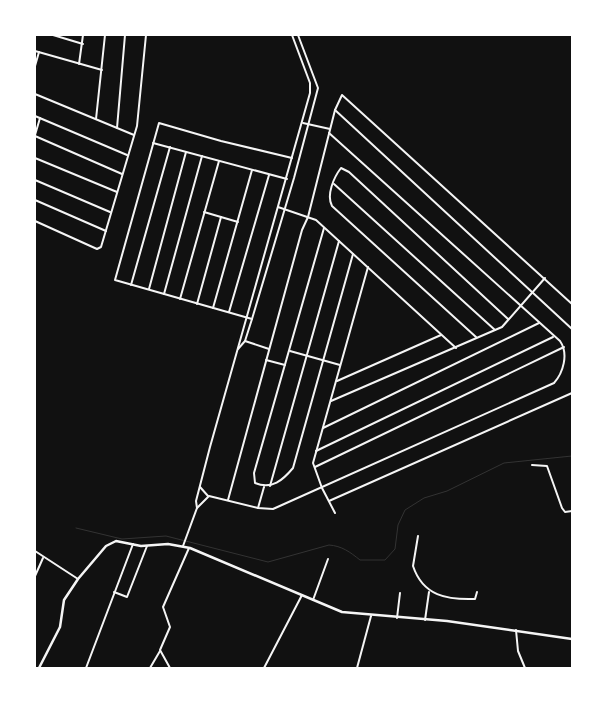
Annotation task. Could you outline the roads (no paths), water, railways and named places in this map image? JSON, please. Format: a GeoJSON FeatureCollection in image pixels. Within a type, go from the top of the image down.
{"type":"FeatureCollection","features":[{"type":"Feature","properties":{"kind":"street"},"geometry":{"type":"LineString","coordinates":[[53,35],[82,44]]}},
{"type":"Feature","properties":{"kind":"street"},"geometry":{"type":"LineString","coordinates":[[79,64],[83,35]]}},
{"type":"Feature","properties":{"kind":"street"},"geometry":{"type":"LineString","coordinates":[[96,119],[105,35]]}},
{"type":"Feature","properties":{"kind":"street"},"geometry":{"type":"LineString","coordinates":[[117,128],[125,35]]}},
{"type":"Feature","properties":{"kind":"street"},"geometry":{"type":"LineString","coordinates":[[35,222],[99,250],[139,115],[146,35]]}},
{"type":"Feature","properties":{"kind":"street"},"geometry":{"type":"LineString","coordinates":[[197,508],[196,501],[302,123],[310,83],[292,35]]}},
{"type":"Feature","properties":{"kind":"street"},"geometry":{"type":"LineString","coordinates":[[237,351],[245,341],[252,319],[285,209],[318,88],[298,35]]}},
{"type":"Feature","properties":{"kind":"street"},"geometry":{"type":"LineString","coordinates":[[35,51],[102,70]]}},
{"type":"Feature","properties":{"kind":"street"},"geometry":{"type":"LineString","coordinates":[[35,66],[39,52]]}},
{"type":"Feature","properties":{"kind":"street"},"geometry":{"type":"LineString","coordinates":[[35,94],[134,135]]}},
{"type":"Feature","properties":{"kind":"street"},"geometry":{"type":"LineString","coordinates":[[228,500],[302,230],[308,217],[335,110],[342,95],[572,304]]}},
{"type":"Feature","properties":{"kind":"street"},"geometry":{"type":"LineString","coordinates":[[335,110],[572,329]]}},
{"type":"Feature","properties":{"kind":"street"},"geometry":{"type":"LineString","coordinates":[[35,116],[128,155]]}},
{"type":"Feature","properties":{"kind":"street"},"geometry":{"type":"LineString","coordinates":[[40,118],[35,136],[122,174]]}},
{"type":"Feature","properties":{"kind":"street"},"geometry":{"type":"LineString","coordinates":[[252,319],[115,280],[152,143],[157,127],[162,122],[212,139],[292,158]]}},
{"type":"Feature","properties":{"kind":"street"},"geometry":{"type":"LineString","coordinates":[[302,123],[330,129]]}},
{"type":"Feature","properties":{"kind":"street"},"geometry":{"type":"LineString","coordinates":[[200,487],[208,496],[258,508],[273,509],[554,383],[562,372],[564,347],[520,304],[329,133]]}},
{"type":"Feature","properties":{"kind":"street"},"geometry":{"type":"LineString","coordinates":[[152,143],[287,179]]}},
{"type":"Feature","properties":{"kind":"street"},"geometry":{"type":"LineString","coordinates":[[131,285],[170,148]]}},
{"type":"Feature","properties":{"kind":"street"},"geometry":{"type":"LineString","coordinates":[[149,290],[186,152]]}},
{"type":"Feature","properties":{"kind":"street"},"geometry":{"type":"LineString","coordinates":[[164,294],[202,156]]}},
{"type":"Feature","properties":{"kind":"street"},"geometry":{"type":"LineString","coordinates":[[35,158],[117,192]]}},
{"type":"Feature","properties":{"kind":"street"},"geometry":{"type":"LineString","coordinates":[[180,299],[219,161]]}},
{"type":"Feature","properties":{"kind":"street"},"geometry":{"type":"LineString","coordinates":[[476,337],[332,206],[330,198],[339,170],[343,168],[508,318]]}},
{"type":"Feature","properties":{"kind":"street"},"geometry":{"type":"LineString","coordinates":[[213,308],[252,170]]}},
{"type":"Feature","properties":{"kind":"street"},"geometry":{"type":"LineString","coordinates":[[229,312],[269,175]]}},
{"type":"Feature","properties":{"kind":"street"},"geometry":{"type":"LineString","coordinates":[[35,180],[110,212]]}},
{"type":"Feature","properties":{"kind":"street"},"geometry":{"type":"LineString","coordinates":[[334,184],[495,331]]}},
{"type":"Feature","properties":{"kind":"street"},"geometry":{"type":"LineString","coordinates":[[35,200],[106,230]]}},
{"type":"Feature","properties":{"kind":"street"},"geometry":{"type":"LineString","coordinates":[[278,207],[316,220],[456,348]]}},
{"type":"Feature","properties":{"kind":"street"},"geometry":{"type":"LineString","coordinates":[[204,212],[238,222]]}},
{"type":"Feature","properties":{"kind":"street"},"geometry":{"type":"LineString","coordinates":[[197,304],[221,217]]}},
{"type":"Feature","properties":{"kind":"street"},"geometry":{"type":"LineString","coordinates":[[324,228],[253,477],[255,483],[264,487],[284,479],[293,468],[353,254]]}},
{"type":"Feature","properties":{"kind":"street"},"geometry":{"type":"LineString","coordinates":[[270,486],[339,241]]}},
{"type":"Feature","properties":{"kind":"street"},"geometry":{"type":"LineString","coordinates":[[335,513],[322,488],[313,463],[368,267]]}},
{"type":"Feature","properties":{"kind":"street"},"geometry":{"type":"LineString","coordinates":[[331,401],[502,327],[520,304],[545,278]]}},
{"type":"Feature","properties":{"kind":"street"},"geometry":{"type":"LineString","coordinates":[[323,428],[540,323]]}},
{"type":"Feature","properties":{"kind":"street"},"geometry":{"type":"LineString","coordinates":[[337,381],[441,335]]}},
{"type":"Feature","properties":{"kind":"street"},"geometry":{"type":"LineString","coordinates":[[316,451],[554,337]]}},
{"type":"Feature","properties":{"kind":"street"},"geometry":{"type":"LineString","coordinates":[[245,341],[269,348]]}},
{"type":"Feature","properties":{"kind":"street"},"geometry":{"type":"LineString","coordinates":[[315,467],[564,347]]}},
{"type":"Feature","properties":{"kind":"street"},"geometry":{"type":"LineString","coordinates":[[290,351],[341,366]]}},
{"type":"Feature","properties":{"kind":"street"},"geometry":{"type":"LineString","coordinates":[[266,360],[286,365]]}},
{"type":"Feature","properties":{"kind":"street"},"geometry":{"type":"LineString","coordinates":[[329,501],[572,393]]}},
{"type":"Feature","properties":{"kind":"street"},"geometry":{"type":"LineString","coordinates":[[532,465],[547,466],[562,508],[565,512],[572,511]]}},
{"type":"Feature","properties":{"kind":"street"},"geometry":{"type":"LineString","coordinates":[[258,508],[264,487]]}},
{"type":"Feature","properties":{"kind":"street"},"geometry":{"type":"LineString","coordinates":[[183,546],[197,508],[208,496]]}},
{"type":"Feature","properties":{"kind":"street"},"geometry":{"type":"LineString","coordinates":[[418,536],[413,566],[429,591],[439,596],[459,599],[475,599],[476,592]]}},
{"type":"Feature","properties":{"kind":"street"},"geometry":{"type":"LineString","coordinates":[[39,668],[60,627],[64,600],[78,579],[109,543],[116,542],[190,548],[342,612],[516,630],[572,638]]}},
{"type":"Feature","properties":{"kind":"street"},"geometry":{"type":"LineString","coordinates":[[86,668],[133,544]]}},
{"type":"Feature","properties":{"kind":"street"},"geometry":{"type":"LineString","coordinates":[[114,592],[127,597],[147,546]]}},
{"type":"Feature","properties":{"kind":"street"},"geometry":{"type":"LineString","coordinates":[[150,668],[170,627],[164,611],[164,602],[190,548]]}},
{"type":"Feature","properties":{"kind":"street"},"geometry":{"type":"LineString","coordinates":[[35,551],[42,558],[78,579]]}},
{"type":"Feature","properties":{"kind":"street"},"geometry":{"type":"LineString","coordinates":[[35,576],[42,558]]}},
{"type":"Feature","properties":{"kind":"street"},"geometry":{"type":"LineString","coordinates":[[313,600],[328,559]]}},
{"type":"Feature","properties":{"kind":"street"},"geometry":{"type":"LineString","coordinates":[[426,620],[429,591]]}},
{"type":"Feature","properties":{"kind":"street"},"geometry":{"type":"LineString","coordinates":[[397,618],[400,593]]}},
{"type":"Feature","properties":{"kind":"street"},"geometry":{"type":"LineString","coordinates":[[264,668],[302,595]]}},
{"type":"Feature","properties":{"kind":"street"},"geometry":{"type":"LineString","coordinates":[[357,668],[371,616]]}},
{"type":"Feature","properties":{"kind":"street"},"geometry":{"type":"LineString","coordinates":[[516,630],[518,651],[525,668]]}},
{"type":"Feature","properties":{"kind":"street"},"geometry":{"type":"LineString","coordinates":[[160,650],[170,668]]}},
{"type":"Feature","properties":{"kind":"waterway"},"geometry":{"type":"LineString","coordinates":[[76,528],[122,539],[166,536],[268,562],[329,545],[346,550],[360,560],[385,560],[395,549],[398,525],[405,510],[424,498],[447,491],[504,463],[572,456]]}}]}
